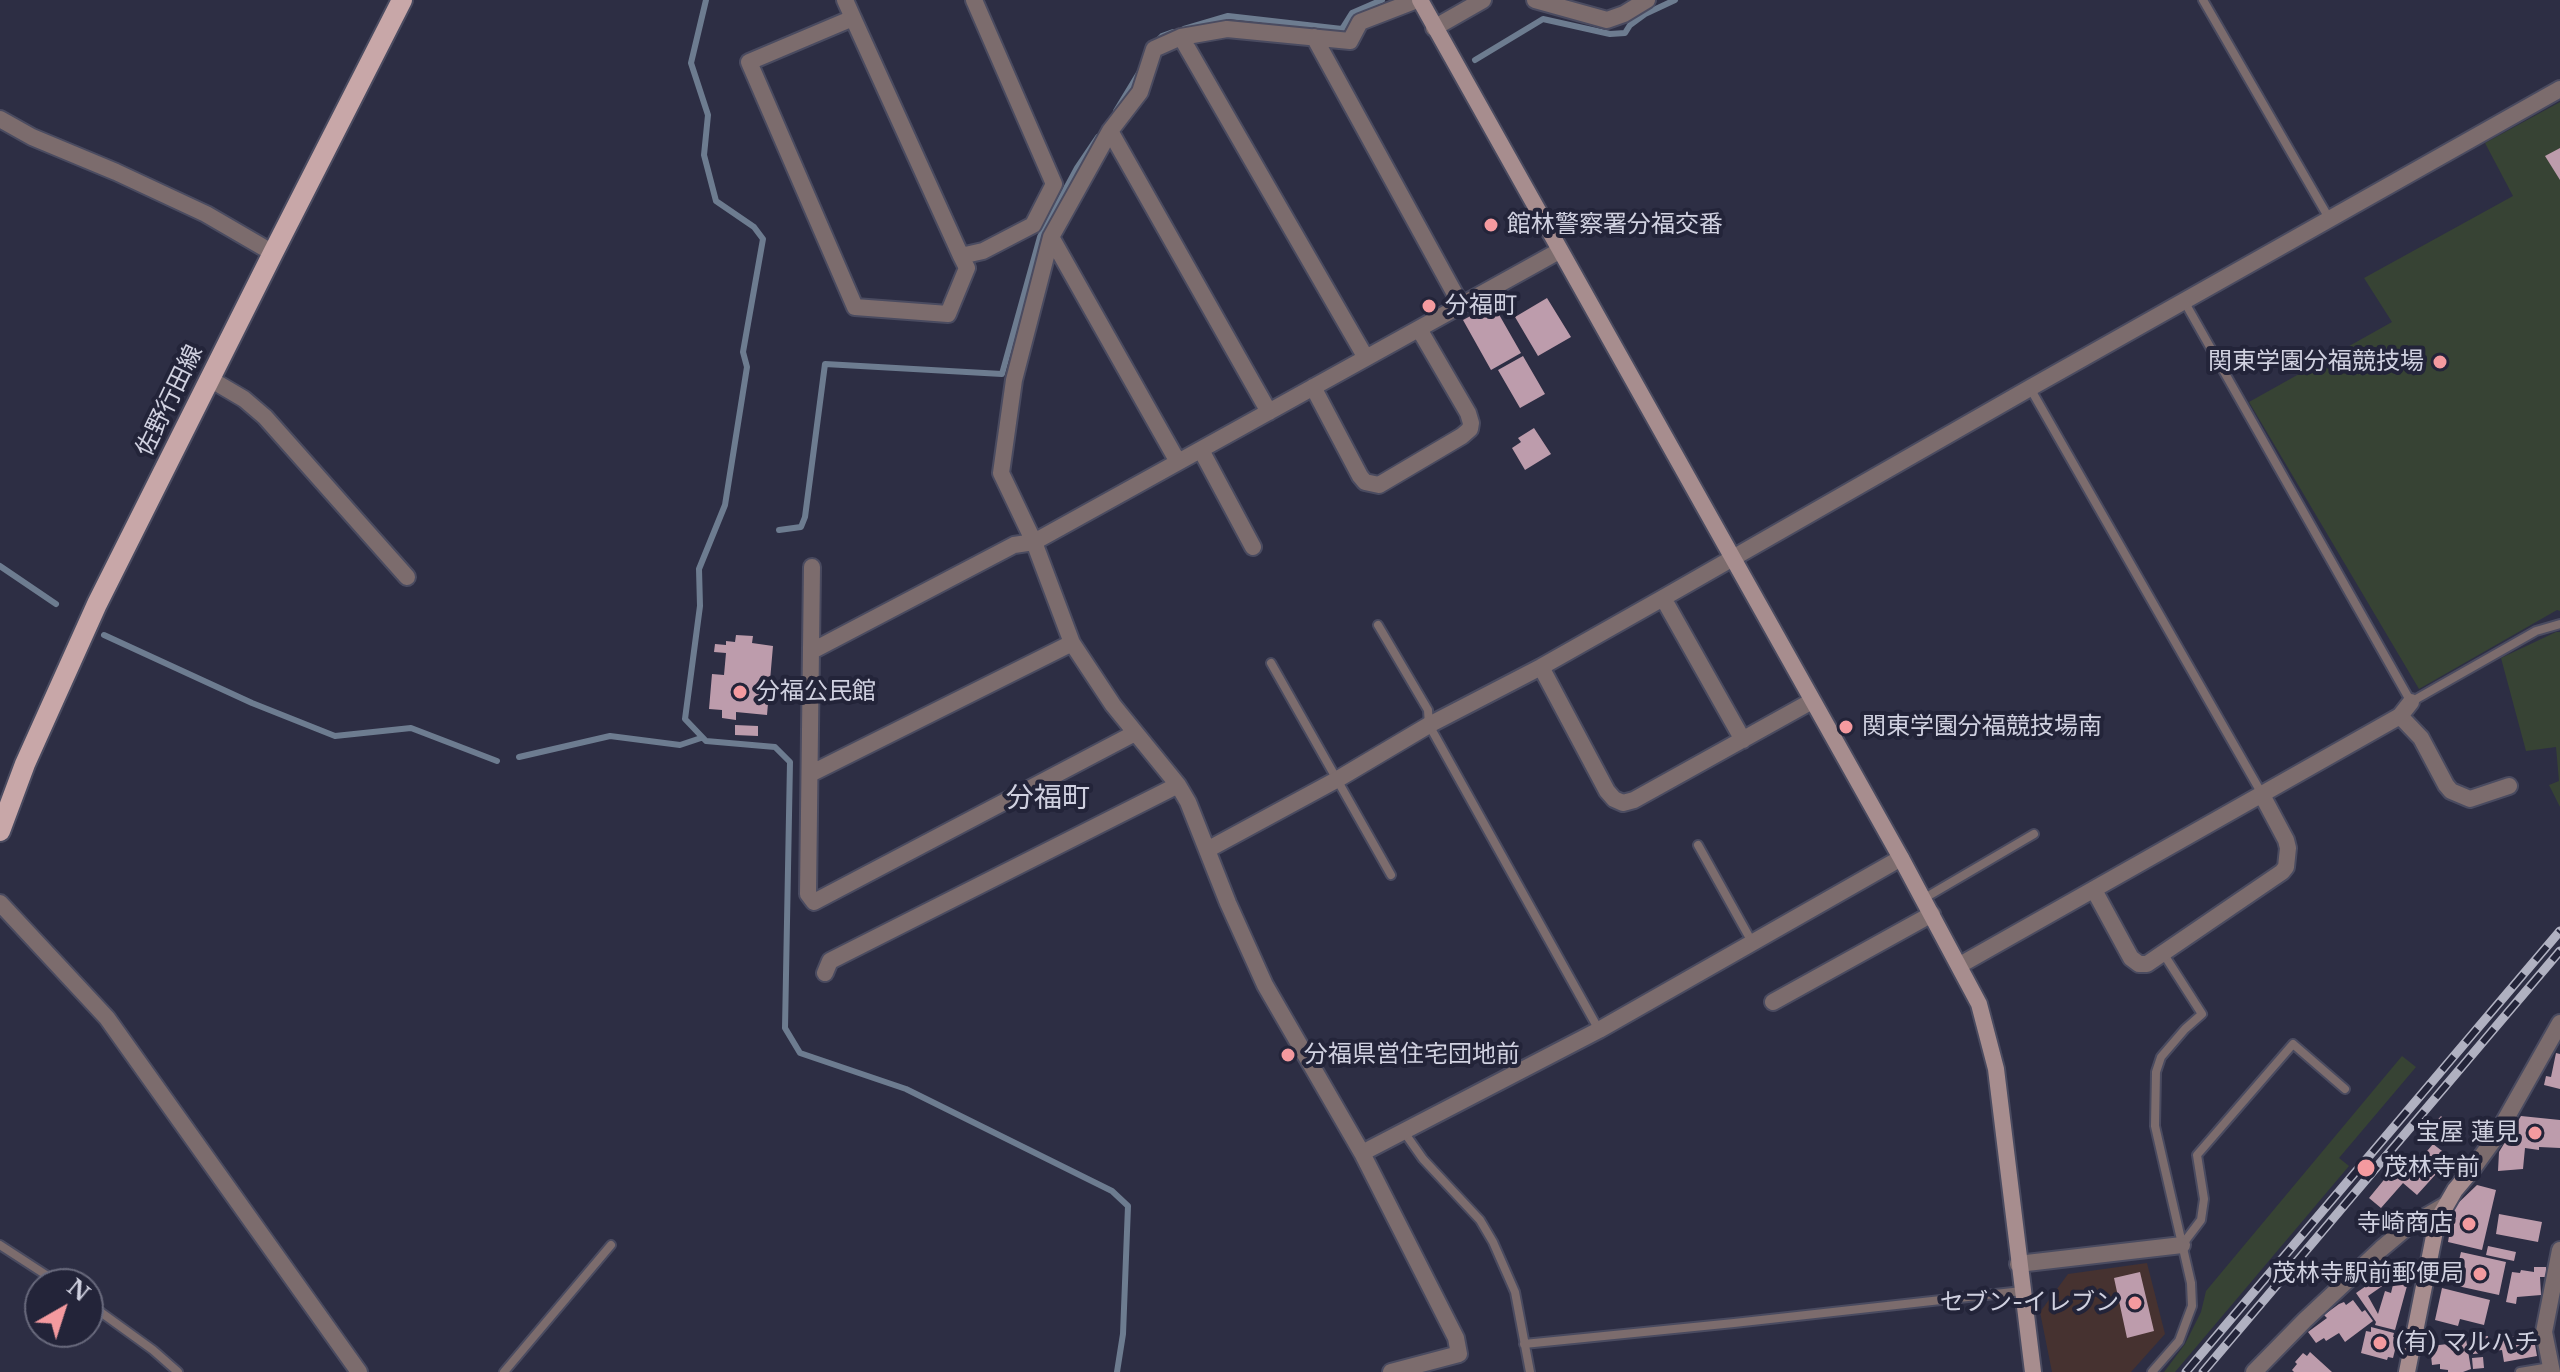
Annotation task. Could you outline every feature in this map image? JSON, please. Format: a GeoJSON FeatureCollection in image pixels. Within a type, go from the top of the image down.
{"type":"FeatureCollection","features":[{"type":"Feature","properties":{"kind":"main road","name":"佐野行田線"},"geometry":{"type":"LineString","coordinates":[[0,831],[25,764],[97,604],[402,0]]}},
{"type":"Feature","properties":{"kind":"street"},"geometry":{"type":"LineString","coordinates":[[845,0],[967,268],[948,314],[855,307],[749,62],[853,18]]}},
{"type":"Feature","properties":{"kind":"street"},"geometry":{"type":"LineString","coordinates":[[961,256],[983,251],[1033,225],[1054,184],[974,0]]}},
{"type":"Feature","properties":{"kind":"street"},"geometry":{"type":"LineString","coordinates":[[1391,1372],[1459,1354],[1456,1338],[1362,1153],[1265,985],[1188,802],[1072,643],[1034,542],[1001,473],[1014,380],[1051,237],[1110,131],[1140,92],[1154,49],[1181,37],[1227,29],[1350,41],[1360,22],[1418,0],[1901,858],[1979,1004],[1996,1069],[2033,1372]]}},
{"type":"Feature","properties":{"kind":"street"},"geometry":{"type":"LineString","coordinates":[[1434,28],[1483,0]]}},
{"type":"Feature","properties":{"kind":"street"},"geometry":{"type":"LineString","coordinates":[[1535,0],[1607,20],[1647,0]]}},
{"type":"Feature","properties":{"kind":"street"},"geometry":{"type":"LineString","coordinates":[[1181,37],[1366,358]]}},
{"type":"Feature","properties":{"kind":"street"},"geometry":{"type":"LineString","coordinates":[[1314,37],[1461,305]]}},
{"type":"Feature","properties":{"kind":"street"},"geometry":{"type":"LineString","coordinates":[[1207,850],[1338,779],[1429,725],[1541,667],[2560,89]]}},
{"type":"Feature","properties":{"kind":"street"},"geometry":{"type":"LineString","coordinates":[[0,119],[32,137],[206,214],[273,253]]}},
{"type":"Feature","properties":{"kind":"street"},"geometry":{"type":"LineString","coordinates":[[1110,131],[1269,412]]}},
{"type":"Feature","properties":{"kind":"street"},"geometry":{"type":"LineString","coordinates":[[1051,237],[1178,462]]}},
{"type":"Feature","properties":{"kind":"street"},"geometry":{"type":"LineString","coordinates":[[812,651],[1014,545],[1034,542],[1559,251]]}},
{"type":"Feature","properties":{"kind":"street"},"geometry":{"type":"LineString","coordinates":[[1313,387],[1360,476],[1365,482],[1379,485],[1470,429],[1468,413],[1419,329]]}},
{"type":"Feature","properties":{"kind":"street"},"geometry":{"type":"LineString","coordinates":[[210,379],[244,399],[265,417],[407,577]]}},
{"type":"Feature","properties":{"kind":"street"},"geometry":{"type":"LineString","coordinates":[[1201,450],[1253,547]]}},
{"type":"Feature","properties":{"kind":"street"},"geometry":{"type":"LineString","coordinates":[[812,567],[808,894],[814,902],[1135,733]]}},
{"type":"Feature","properties":{"kind":"street"},"geometry":{"type":"LineString","coordinates":[[1663,598],[1743,740]]}},
{"type":"Feature","properties":{"kind":"street"},"geometry":{"type":"LineString","coordinates":[[810,774],[1072,643]]}},
{"type":"Feature","properties":{"kind":"street"},"geometry":{"type":"LineString","coordinates":[[1541,667],[1614,799],[1623,803],[1634,800],[1812,701]]}},
{"type":"Feature","properties":{"kind":"street"},"geometry":{"type":"LineString","coordinates":[[1960,965],[2400,716],[2411,702]]}},
{"type":"Feature","properties":{"kind":"street"},"geometry":{"type":"LineString","coordinates":[[2400,716],[2421,738],[2451,791],[2470,799],[2509,786]]}},
{"type":"Feature","properties":{"kind":"street"},"geometry":{"type":"LineString","coordinates":[[825,973],[830,961],[1178,785]]}},
{"type":"Feature","properties":{"kind":"street"},"geometry":{"type":"LineString","coordinates":[[2094,890],[2131,958],[2139,964],[2147,964],[2286,867],[2286,840],[2262,795]]}},
{"type":"Feature","properties":{"kind":"street"},"geometry":{"type":"LineString","coordinates":[[1362,1153],[1599,1030],[1901,858]]}},
{"type":"Feature","properties":{"kind":"street"},"geometry":{"type":"LineString","coordinates":[[0,903],[107,1018],[359,1372]]}},
{"type":"Feature","properties":{"kind":"street"},"geometry":{"type":"LineString","coordinates":[[1773,1002],[1932,914]]}},
{"type":"Feature","properties":{"kind":"street"},"geometry":{"type":"LineString","coordinates":[[2407,1372],[2437,1221],[2444,1206],[2495,1138],[2560,1023]]}},
{"type":"Feature","properties":{"kind":"street"},"geometry":{"type":"LineString","coordinates":[[2254,1372],[2381,1249],[2406,1228],[2444,1206]]}},
{"type":"Feature","properties":{"kind":"street"},"geometry":{"type":"LineString","coordinates":[[2018,1264],[2182,1245]]}},
{"type":"Feature","properties":{"kind":"street"},"geometry":{"type":"LineString","coordinates":[[2552,1369],[2544,1332],[2560,1250]]}},
{"type":"Feature","properties":{"kind":"lane"},"geometry":{"type":"LineString","coordinates":[[2203,0],[2330,220]]}},
{"type":"Feature","properties":{"kind":"lane"},"geometry":{"type":"LineString","coordinates":[[2184,301],[2411,702],[2536,631],[2560,624]]}},
{"type":"Feature","properties":{"kind":"lane"},"geometry":{"type":"LineString","coordinates":[[2030,388],[2262,795]]}},
{"type":"Feature","properties":{"kind":"lane"},"geometry":{"type":"LineString","coordinates":[[1378,625],[1428,710],[1429,725],[1599,1030]]}},
{"type":"Feature","properties":{"kind":"lane"},"geometry":{"type":"LineString","coordinates":[[1271,663],[1391,875]]}},
{"type":"Feature","properties":{"kind":"lane"},"geometry":{"type":"LineString","coordinates":[[1923,899],[2034,834]]}},
{"type":"Feature","properties":{"kind":"lane"},"geometry":{"type":"LineString","coordinates":[[1698,845],[1753,943]]}},
{"type":"Feature","properties":{"kind":"lane"},"geometry":{"type":"LineString","coordinates":[[2152,1372],[2179,1341],[2192,1306],[2191,1283],[2155,1126],[2156,1072],[2161,1057],[2202,1014],[2163,953]]}},
{"type":"Feature","properties":{"kind":"lane"},"geometry":{"type":"LineString","coordinates":[[2182,1245],[2201,1220],[2204,1199],[2197,1155],[2293,1044],[2345,1089]]}},
{"type":"Feature","properties":{"kind":"lane"},"geometry":{"type":"LineString","coordinates":[[1404,1132],[1423,1159],[1480,1220],[1493,1242],[1515,1292],[1530,1372]]}},
{"type":"Feature","properties":{"kind":"lane"},"geometry":{"type":"LineString","coordinates":[[0,1245],[35,1268]]}},
{"type":"Feature","properties":{"kind":"lane"},"geometry":{"type":"LineString","coordinates":[[504,1372],[611,1245]]}},
{"type":"Feature","properties":{"kind":"lane"},"geometry":{"type":"LineString","coordinates":[[1524,1344],[2022,1291]]}},
{"type":"Feature","properties":{"kind":"lane"},"geometry":{"type":"LineString","coordinates":[[104,1315],[178,1372]]}},
{"type":"Feature","properties":{"kind":"lane"},"geometry":{"type":"LineString","coordinates":[[2520,1372],[2552,1369]]}},
{"type":"Feature","properties":{"kind":"shaded area"},"geometry":{"type":"Polygon","coordinates":[[[2147,1263],[2165,1334],[2131,1372],[2052,1372],[2040,1312],[2068,1274],[2147,1263]]]}},
{"type":"Feature","properties":{"kind":"green space","name":"関東学園分福競技場"},"geometry":{"type":"Polygon","coordinates":[[[2560,102],[2560,611],[2419,689],[2249,402],[2392,322],[2364,278],[2513,196],[2485,143],[2560,102]]]}},
{"type":"Feature","properties":{"kind":"green space"},"geometry":{"type":"Polygon","coordinates":[[[2560,632],[2560,807],[2549,785],[2559,781],[2556,747],[2526,751],[2501,658],[2560,632]]]}},
{"type":"Feature","properties":{"kind":"green space"},"geometry":{"type":"Polygon","coordinates":[[[2402,1056],[2416,1067],[2339,1158],[2349,1166],[2175,1372],[2164,1372],[2185,1344],[2201,1312],[2206,1291],[2402,1056]]]}},
{"type":"Feature","properties":{"kind":"building"},"geometry":{"type":"Polygon","coordinates":[[[2560,148],[2560,180],[2545,156],[2560,148]]]}},
{"type":"Feature","properties":{"kind":"building"},"geometry":{"type":"Polygon","coordinates":[[[1547,298],[1571,337],[1538,356],[1515,317],[1547,298]]]}},
{"type":"Feature","properties":{"kind":"building"},"geometry":{"type":"Polygon","coordinates":[[[1493,304],[1521,353],[1491,370],[1463,320],[1493,304]]]}},
{"type":"Feature","properties":{"kind":"building"},"geometry":{"type":"Polygon","coordinates":[[[1523,356],[1545,394],[1520,408],[1498,370],[1523,356]]]}},
{"type":"Feature","properties":{"kind":"building"},"geometry":{"type":"Polygon","coordinates":[[[1534,428],[1551,454],[1525,470],[1512,448],[1521,442],[1518,438],[1534,428]]]}},
{"type":"Feature","properties":{"kind":"building","name":"分福公民館"},"geometry":{"type":"Polygon","coordinates":[[[736,635],[753,636],[752,643],[773,646],[767,715],[736,712],[736,720],[722,718],[722,710],[709,709],[712,674],[724,675],[726,653],[714,652],[715,644],[735,642],[736,635]]]}},
{"type":"Feature","properties":{"kind":"building"},"geometry":{"type":"Polygon","coordinates":[[[735,725],[758,726],[758,736],[735,735],[735,725]]]}},
{"type":"Feature","properties":{"kind":"building"},"geometry":{"type":"Polygon","coordinates":[[[2556,1053],[2560,1054],[2560,1089],[2544,1085],[2546,1076],[2551,1077],[2556,1053]]]}},
{"type":"Feature","properties":{"kind":"building"},"geometry":{"type":"Polygon","coordinates":[[[2441,1116],[2447,1122],[2426,1145],[2420,1140],[2441,1116]]]}},
{"type":"Feature","properties":{"kind":"building","name":"宝屋 蓮見"},"geometry":{"type":"Polygon","coordinates":[[[2521,1116],[2560,1120],[2560,1148],[2525,1148],[2523,1169],[2498,1171],[2499,1152],[2521,1116]]]}},
{"type":"Feature","properties":{"kind":"building"},"geometry":{"type":"Polygon","coordinates":[[[2433,1144],[2446,1154],[2432,1170],[2436,1174],[2417,1195],[2403,1183],[2381,1208],[2369,1198],[2406,1153],[2417,1163],[2433,1144]]]}},
{"type":"Feature","properties":{"kind":"building","name":"寺崎商店"},"geometry":{"type":"Polygon","coordinates":[[[2477,1185],[2496,1190],[2482,1250],[2448,1242],[2454,1207],[2477,1185]]]}},
{"type":"Feature","properties":{"kind":"building"},"geometry":{"type":"Polygon","coordinates":[[[2499,1214],[2542,1222],[2538,1242],[2496,1234],[2499,1214]]]}},
{"type":"Feature","properties":{"kind":"building"},"geometry":{"type":"Polygon","coordinates":[[[2488,1246],[2516,1252],[2514,1261],[2486,1255],[2488,1246]]]}},
{"type":"Feature","properties":{"kind":"building","name":"茂林寺駅前郵便局"},"geometry":{"type":"Polygon","coordinates":[[[2461,1252],[2506,1262],[2499,1295],[2453,1285],[2461,1252]]]}},
{"type":"Feature","properties":{"kind":"building"},"geometry":{"type":"Polygon","coordinates":[[[2397,1260],[2410,1264],[2409,1270],[2396,1267],[2397,1260]]]}},
{"type":"Feature","properties":{"kind":"building"},"geometry":{"type":"Polygon","coordinates":[[[2534,1267],[2546,1267],[2546,1277],[2540,1277],[2541,1295],[2517,1297],[2516,1304],[2506,1302],[2512,1272],[2534,1272],[2534,1267]]]}},
{"type":"Feature","properties":{"kind":"building"},"geometry":{"type":"Polygon","coordinates":[[[2140,1272],[2154,1331],[2127,1338],[2114,1278],[2140,1272]]]}},
{"type":"Feature","properties":{"kind":"building"},"geometry":{"type":"Polygon","coordinates":[[[2386,1272],[2391,1280],[2368,1296],[2378,1314],[2385,1291],[2391,1293],[2396,1272],[2410,1275],[2395,1330],[2375,1325],[2356,1293],[2386,1272]]]}},
{"type":"Feature","properties":{"kind":"building"},"geometry":{"type":"Polygon","coordinates":[[[2442,1288],[2490,1300],[2484,1325],[2460,1319],[2458,1326],[2435,1320],[2442,1288]]]}},
{"type":"Feature","properties":{"kind":"building"},"geometry":{"type":"Polygon","coordinates":[[[2353,1300],[2373,1321],[2345,1342],[2339,1333],[2316,1343],[2308,1332],[2339,1304],[2344,1302],[2346,1305],[2353,1300]]]}},
{"type":"Feature","properties":{"kind":"building","name":"(有) マルハチ"},"geometry":{"type":"Polygon","coordinates":[[[2371,1327],[2394,1333],[2393,1337],[2398,1338],[2393,1358],[2388,1357],[2387,1360],[2361,1353],[2366,1331],[2371,1332],[2371,1327]]]}},
{"type":"Feature","properties":{"kind":"building"},"geometry":{"type":"Polygon","coordinates":[[[2533,1333],[2537,1356],[2504,1362],[2502,1350],[2494,1351],[2493,1344],[2500,1343],[2499,1339],[2533,1333]]]}},
{"type":"Feature","properties":{"kind":"building"},"geometry":{"type":"Polygon","coordinates":[[[2488,1336],[2489,1346],[2483,1346],[2484,1353],[2473,1354],[2472,1337],[2488,1336]]]}},
{"type":"Feature","properties":{"kind":"building"},"geometry":{"type":"Polygon","coordinates":[[[2466,1339],[2471,1369],[2448,1372],[2440,1369],[2440,1364],[2432,1365],[2430,1346],[2466,1339]]]}},
{"type":"Feature","properties":{"kind":"building"},"geometry":{"type":"Polygon","coordinates":[[[2310,1352],[2332,1372],[2294,1372],[2295,1362],[2303,1353],[2307,1356],[2310,1352]]]}},
{"type":"Feature","properties":{"kind":"building"},"geometry":{"type":"Polygon","coordinates":[[[2483,1357],[2484,1368],[2473,1369],[2472,1358],[2483,1357]]]}},
{"type":"Feature","properties":{"kind":"waterway"},"geometry":{"type":"LineString","coordinates":[[706,0],[691,63],[708,115],[704,155],[716,201],[754,227],[763,239],[743,352],[747,367],[725,505],[699,569],[700,606],[685,719],[706,741],[775,747],[790,762],[785,1028],[800,1053],[906,1089],[1112,1191],[1128,1206],[1123,1334],[1117,1372]]}},
{"type":"Feature","properties":{"kind":"waterway"},"geometry":{"type":"LineString","coordinates":[[1184,29],[1228,16],[1342,29],[1352,13],[1382,0]]}},
{"type":"Feature","properties":{"kind":"waterway"},"geometry":{"type":"LineString","coordinates":[[1475,60],[1543,19],[1610,34],[1625,33],[1645,14],[1675,0]]}},
{"type":"Feature","properties":{"kind":"waterway"},"geometry":{"type":"LineString","coordinates":[[1153,45],[1162,36],[1173,32]]}},
{"type":"Feature","properties":{"kind":"waterway"},"geometry":{"type":"LineString","coordinates":[[1116,111],[1139,73]]}},
{"type":"Feature","properties":{"kind":"waterway"},"geometry":{"type":"LineString","coordinates":[[779,530],[801,527],[805,517],[825,364],[1002,374],[1040,237],[1077,168],[1098,137]]}},
{"type":"Feature","properties":{"kind":"waterway"},"geometry":{"type":"LineString","coordinates":[[0,566],[56,604]]}},
{"type":"Feature","properties":{"kind":"waterway"},"geometry":{"type":"LineString","coordinates":[[104,635],[252,703],[335,736],[411,728],[497,761]]}},
{"type":"Feature","properties":{"kind":"waterway"},"geometry":{"type":"LineString","coordinates":[[519,757],[610,736],[680,745],[701,738]]}},
{"type":"Feature","properties":{"kind":"railway"},"geometry":{"type":"LineString","coordinates":[[2186,1372],[2560,931]]}},
{"type":"Feature","properties":{"kind":"railway"},"geometry":{"type":"LineString","coordinates":[[2203,1372],[2560,951]]}},
{"type":"Feature","properties":{"kind":"place","name":"館林警察署分福交番"},"geometry":{"type":"Point","coordinates":[1491,225]}},
{"type":"Feature","properties":{"kind":"place","name":"分福町"},"geometry":{"type":"Point","coordinates":[1429,306]}},
{"type":"Feature","properties":{"kind":"place","name":"関東学園分福競技場"},"geometry":{"type":"Point","coordinates":[2440,362]}},
{"type":"Feature","properties":{"kind":"place","name":"分福公民館"},"geometry":{"type":"Point","coordinates":[740,692]}},
{"type":"Feature","properties":{"kind":"place","name":"関東学園分福競技場南"},"geometry":{"type":"Point","coordinates":[1846,727]}},
{"type":"Feature","properties":{"kind":"place","name":"分福県営住宅団地前"},"geometry":{"type":"Point","coordinates":[1288,1055]}},
{"type":"Feature","properties":{"kind":"place","name":"宝屋 蓮見"},"geometry":{"type":"Point","coordinates":[2535,1133]}},
{"type":"Feature","properties":{"kind":"place","name":"茂林寺前"},"geometry":{"type":"Point","coordinates":[2366,1168]}},
{"type":"Feature","properties":{"kind":"place","name":"寺崎商店"},"geometry":{"type":"Point","coordinates":[2469,1224]}},
{"type":"Feature","properties":{"kind":"place","name":"茂林寺駅前郵便局"},"geometry":{"type":"Point","coordinates":[2480,1274]}},
{"type":"Feature","properties":{"kind":"place","name":"セブン-イレブン"},"geometry":{"type":"Point","coordinates":[2135,1303]}},
{"type":"Feature","properties":{"kind":"place","name":"(有) マルハチ"},"geometry":{"type":"Point","coordinates":[2380,1343]}},
{"type":"Feature","properties":{"kind":"district","name":"分福町"},"geometry":{"type":"Point","coordinates":[1048,799]}}]}
